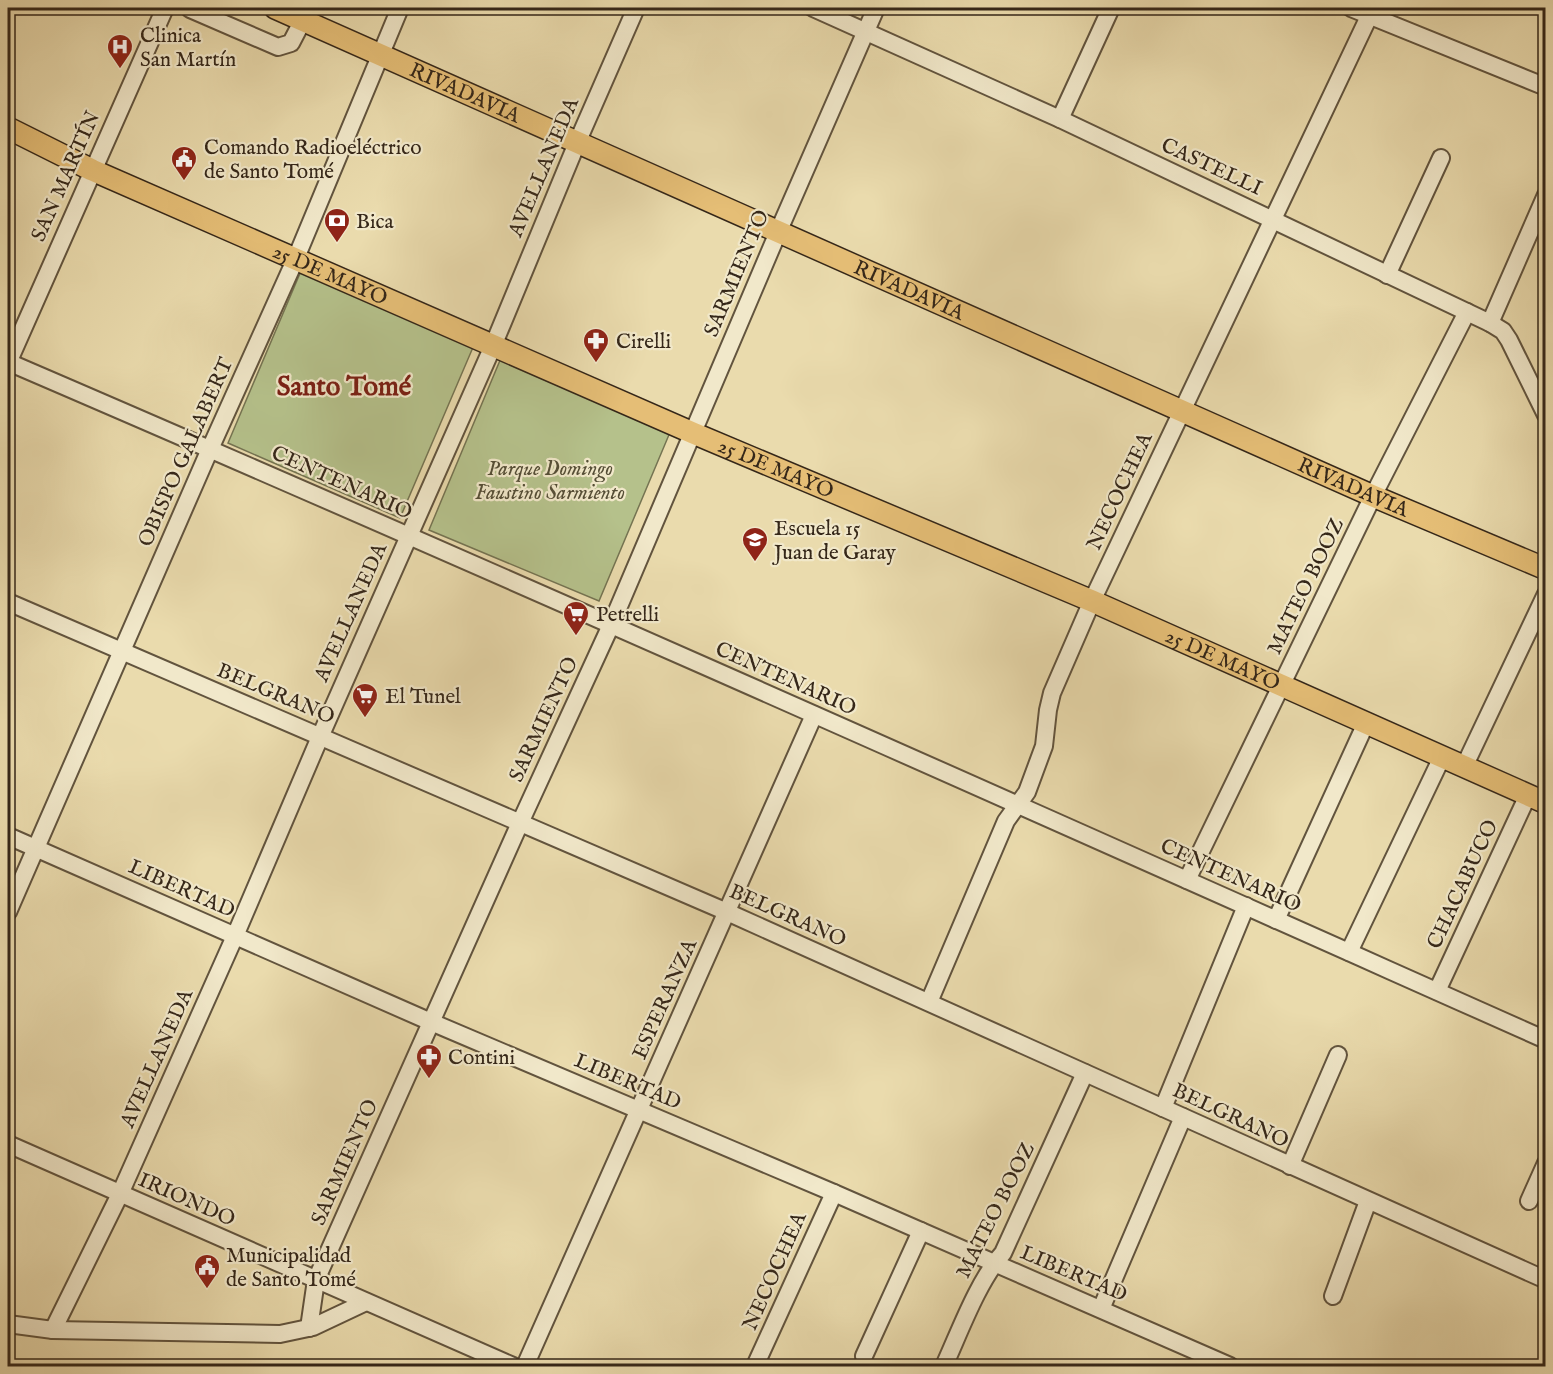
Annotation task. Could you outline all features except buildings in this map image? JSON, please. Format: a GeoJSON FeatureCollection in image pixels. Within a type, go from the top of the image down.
{"type":"FeatureCollection","features":[{"type":"Feature","properties":{"kind":"main road","name":"RIVADAVIA"},"geometry":{"type":"LineString","coordinates":[[275,8],[779,230],[1373,496],[1545,569]]}},
{"type":"Feature","properties":{"kind":"main road","name":"25 DE MAYO"},"geometry":{"type":"LineString","coordinates":[[8,128],[93,170],[693,433],[1092,601],[1537,799]]}},
{"type":"Feature","properties":{"kind":"street","name":"SAN MARTÍN"},"geometry":{"type":"LineString","coordinates":[[8,363],[165,8]]}},
{"type":"Feature","properties":{"kind":"street","name":"OBISPO GALABERT"},"geometry":{"type":"LineString","coordinates":[[8,912],[296,258],[400,8]]}},
{"type":"Feature","properties":{"kind":"street","name":"AVELLANEDA"},"geometry":{"type":"LineString","coordinates":[[53,1330],[120,1194],[235,936],[320,736],[493,345],[577,142],[636,8]]}},
{"type":"Feature","properties":{"kind":"street","name":"CASTELLI"},"geometry":{"type":"LineString","coordinates":[[813,8],[1060,119],[1490,323],[1503,331],[1509,340],[1545,415]]}},
{"type":"Feature","properties":{"kind":"street","name":"SARMIENTO"},"geometry":{"type":"LineString","coordinates":[[309,1329],[316,1280],[611,625],[876,8]]}},
{"type":"Feature","properties":{"kind":"street"},"geometry":{"type":"LineString","coordinates":[[1060,119],[1111,8]]}},
{"type":"Feature","properties":{"kind":"street"},"geometry":{"type":"LineString","coordinates":[[1352,8],[1371,12],[1545,87]]}},
{"type":"Feature","properties":{"kind":"street"},"geometry":{"type":"LineString","coordinates":[[190,9],[278,47],[291,43],[303,20]]}},
{"type":"Feature","properties":{"kind":"street","name":"NECOCHEA"},"geometry":{"type":"LineString","coordinates":[[929,1002],[1006,821],[1026,792],[1044,746],[1052,693],[1092,601],[1371,12]]}},
{"type":"Feature","properties":{"kind":"street"},"geometry":{"type":"LineString","coordinates":[[1387,274],[1441,159]]}},
{"type":"Feature","properties":{"kind":"street"},"geometry":{"type":"LineString","coordinates":[[1490,323],[1545,195]]}},
{"type":"Feature","properties":{"kind":"street","name":"MATEO BOOZ"},"geometry":{"type":"LineString","coordinates":[[1187,880],[1373,496],[1467,312]]}},
{"type":"Feature","properties":{"kind":"street","name":"CENTENARIO"},"geometry":{"type":"LineString","coordinates":[[8,363],[611,625],[1545,1040]]}},
{"type":"Feature","properties":{"kind":"street"},"geometry":{"type":"LineString","coordinates":[[1464,767],[1545,594]]}},
{"type":"Feature","properties":{"kind":"street","name":"BELGRANO"},"geometry":{"type":"LineString","coordinates":[[8,602],[727,912],[1545,1280]]}},
{"type":"Feature","properties":{"kind":"street","name":"ESPERANZA"},"geometry":{"type":"LineString","coordinates":[[525,1366],[814,715]]}},
{"type":"Feature","properties":{"kind":"street"},"geometry":{"type":"LineString","coordinates":[[1276,920],[1366,723]]}},
{"type":"Feature","properties":{"kind":"street"},"geometry":{"type":"LineString","coordinates":[[1349,952],[1442,757]]}},
{"type":"Feature","properties":{"kind":"street","name":"CHACABUCO"},"geometry":{"type":"LineString","coordinates":[[1437,991],[1537,799]]}},
{"type":"Feature","properties":{"kind":"street","name":"LIBERTAD"},"geometry":{"type":"LineString","coordinates":[[8,837],[1230,1366]]}},
{"type":"Feature","properties":{"kind":"street"},"geometry":{"type":"LineString","coordinates":[[1163,1108],[1246,906]]}},
{"type":"Feature","properties":{"kind":"street"},"geometry":{"type":"LineString","coordinates":[[1290,1166],[1338,1055]]}},
{"type":"Feature","properties":{"kind":"street","name":"MATEO BOOZ"},"geometry":{"type":"LineString","coordinates":[[944,1366],[994,1263],[1003,1253],[1085,1072]]}},
{"type":"Feature","properties":{"kind":"street"},"geometry":{"type":"LineString","coordinates":[[1101,1309],[1183,1117]]}},
{"type":"Feature","properties":{"kind":"street","name":"IRIONDO"},"geometry":{"type":"LineString","coordinates":[[8,1144],[513,1366]]}},
{"type":"Feature","properties":{"kind":"street"},"geometry":{"type":"LineString","coordinates":[[1529,1201],[1545,1163]]}},
{"type":"Feature","properties":{"kind":"street","name":"NECOCHEA"},"geometry":{"type":"LineString","coordinates":[[755,1366],[834,1193]]}},
{"type":"Feature","properties":{"kind":"street"},"geometry":{"type":"LineString","coordinates":[[1333,1296],[1368,1201]]}},
{"type":"Feature","properties":{"kind":"street"},"geometry":{"type":"LineString","coordinates":[[864,1356],[921,1231]]}},
{"type":"Feature","properties":{"kind":"street"},"geometry":{"type":"LineString","coordinates":[[8,1324],[53,1330],[280,1334],[309,1329],[366,1302]]}},
{"type":"Feature","properties":{"kind":"green space"},"geometry":{"type":"Polygon","coordinates":[[[301,271],[474,345],[400,518],[228,443],[301,271]]]}},
{"type":"Feature","properties":{"kind":"green space","name":"Parque Domingo Faustino Sarmiento"},"geometry":{"type":"Polygon","coordinates":[[[501,358],[671,430],[599,601],[429,530],[501,358]]]}},
{"type":"Feature","properties":{"kind":"place","name":"Clinica San Martín"},"geometry":{"type":"Point","coordinates":[120,70]}},
{"type":"Feature","properties":{"kind":"place","name":"Comando Radioeléctrico de Santo Tomé"},"geometry":{"type":"Point","coordinates":[184,182]}},
{"type":"Feature","properties":{"kind":"place","name":"Bica"},"geometry":{"type":"Point","coordinates":[337,244]}},
{"type":"Feature","properties":{"kind":"place","name":"Cirelli"},"geometry":{"type":"Point","coordinates":[596,364]}},
{"type":"Feature","properties":{"kind":"place","name":"Escuela 15 Juan de Garay"},"geometry":{"type":"Point","coordinates":[755,563]}},
{"type":"Feature","properties":{"kind":"place","name":"Petrelli"},"geometry":{"type":"Point","coordinates":[576,637]}},
{"type":"Feature","properties":{"kind":"place","name":"El Tunel"},"geometry":{"type":"Point","coordinates":[365,719]}},
{"type":"Feature","properties":{"kind":"place","name":"Contini"},"geometry":{"type":"Point","coordinates":[429,1080]}},
{"type":"Feature","properties":{"kind":"place","name":"Municipalidad de Santo Tomé"},"geometry":{"type":"Point","coordinates":[207,1290]}},
{"type":"Feature","properties":{"kind":"district","name":"Santo Tomé"},"geometry":{"type":"Point","coordinates":[344,386]}}]}
